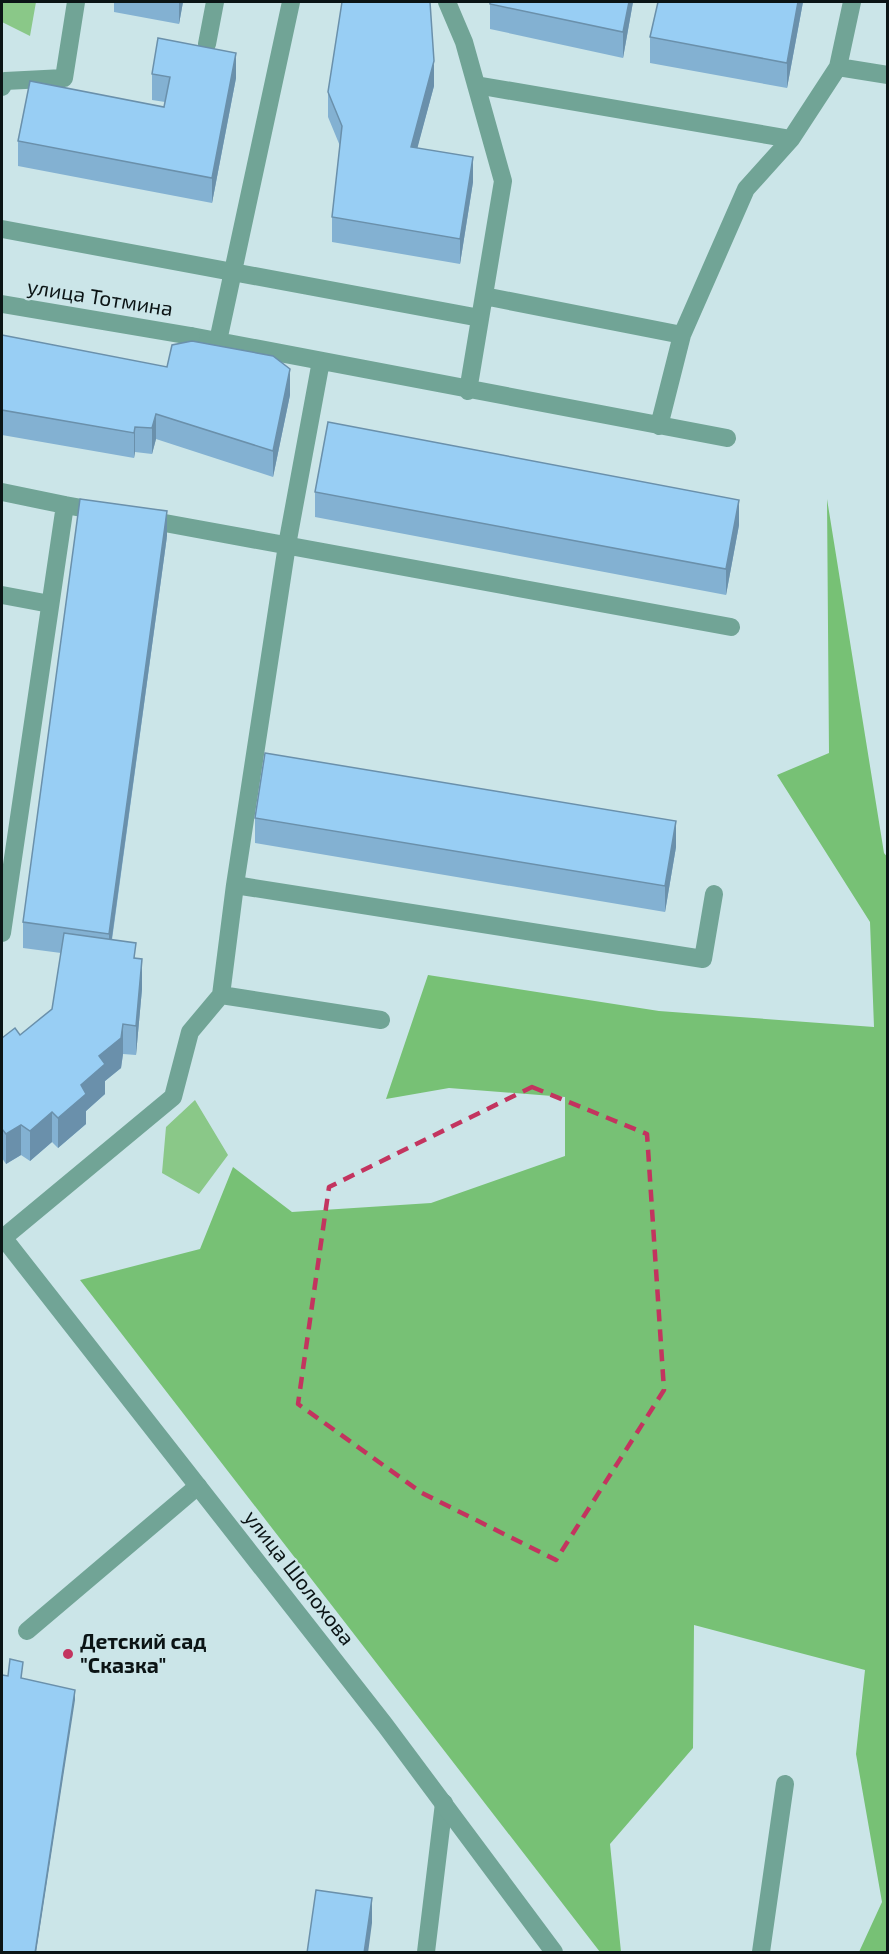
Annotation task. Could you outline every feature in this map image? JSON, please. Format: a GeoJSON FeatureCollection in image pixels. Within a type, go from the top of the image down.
{"type":"FeatureCollection","features":[{"type":"Feature","properties":{"kind":"street"},"geometry":{"type":"LineString","coordinates":[[2,87],[5,81],[64,78],[76,2]]}},
{"type":"Feature","properties":{"kind":"street"},"geometry":{"type":"LineString","coordinates":[[207,44],[215,2]]}},
{"type":"Feature","properties":{"kind":"street"},"geometry":{"type":"LineString","coordinates":[[218,341],[291,2]]}},
{"type":"Feature","properties":{"kind":"street"},"geometry":{"type":"LineString","coordinates":[[447,2],[464,42],[503,181],[468,390]]}},
{"type":"Feature","properties":{"kind":"street"},"geometry":{"type":"LineString","coordinates":[[659,426],[682,335],[746,189],[791,139],[838,67],[852,2]]}},
{"type":"Feature","properties":{"kind":"street"},"geometry":{"type":"LineString","coordinates":[[838,67],[888,75]]}},
{"type":"Feature","properties":{"kind":"street"},"geometry":{"type":"LineString","coordinates":[[476,85],[791,139]]}},
{"type":"Feature","properties":{"kind":"street"},"geometry":{"type":"LineString","coordinates":[[2,229],[480,318]]}},
{"type":"Feature","properties":{"kind":"street"},"geometry":{"type":"LineString","coordinates":[[484,296],[682,335]]}},
{"type":"Feature","properties":{"kind":"street","name":"улица Тотмина"},"geometry":{"type":"LineString","coordinates":[[2,304],[191,336],[727,438]]}},
{"type":"Feature","properties":{"kind":"street"},"geometry":{"type":"LineString","coordinates":[[2,1237],[173,1097],[190,1032],[221,995],[235,885],[287,545],[321,361]]}},
{"type":"Feature","properties":{"kind":"street"},"geometry":{"type":"LineString","coordinates":[[2,492],[731,627]]}},
{"type":"Feature","properties":{"kind":"street"},"geometry":{"type":"LineString","coordinates":[[2,933],[65,505]]}},
{"type":"Feature","properties":{"kind":"street"},"geometry":{"type":"LineString","coordinates":[[2,595],[50,603]]}},
{"type":"Feature","properties":{"kind":"street"},"geometry":{"type":"LineString","coordinates":[[235,885],[703,959],[714,894]]}},
{"type":"Feature","properties":{"kind":"street"},"geometry":{"type":"LineString","coordinates":[[221,995],[381,1020]]}},
{"type":"Feature","properties":{"kind":"street","name":"улица Шолохова"},"geometry":{"type":"LineString","coordinates":[[2,1237],[444,1803],[554,1953]]}},
{"type":"Feature","properties":{"kind":"street"},"geometry":{"type":"LineString","coordinates":[[27,1631],[198,1486]]}},
{"type":"Feature","properties":{"kind":"street"},"geometry":{"type":"LineString","coordinates":[[761,1953],[785,1784]]}},
{"type":"Feature","properties":{"kind":"street"},"geometry":{"type":"LineString","coordinates":[[426,1953],[444,1803]]}},
{"type":"Feature","properties":{"kind":"highlighted area"},"geometry":{"type":"Polygon","coordinates":[[[532,1087],[647,1134],[664,1390],[556,1560],[422,1493],[298,1404],[329,1187],[532,1087]]]}},
{"type":"Feature","properties":{"kind":"green space"},"geometry":{"type":"Polygon","coordinates":[[[2,2],[36,2],[30,36],[2,22],[2,2]]]}},
{"type":"Feature","properties":{"kind":"green space"},"geometry":{"type":"Polygon","coordinates":[[[827,499],[884,853],[888,858],[887,1952],[859,1952],[882,1902],[856,1754],[865,1670],[694,1625],[693,1748],[610,1844],[621,1952],[600,1952],[80,1280],[200,1249],[233,1167],[292,1212],[431,1203],[565,1156],[565,1097],[449,1088],[386,1099],[428,975],[659,1011],[874,1027],[870,922],[777,775],[829,753],[827,499]]]}},
{"type":"Feature","properties":{"kind":"green space"},"geometry":{"type":"Polygon","coordinates":[[[195,1100],[228,1155],[199,1194],[162,1173],[166,1127],[195,1100]]]}},
{"type":"Feature","properties":{"kind":"building"},"geometry":{"type":"Polygon","coordinates":[[[342,2],[430,2],[434,61],[411,147],[473,157],[460,239],[332,217],[342,126],[328,92],[342,2]]]}},
{"type":"Feature","properties":{"kind":"building"},"geometry":{"type":"Polygon","coordinates":[[[490,2],[629,2],[623,32],[490,4],[490,2]]]}},
{"type":"Feature","properties":{"kind":"building"},"geometry":{"type":"Polygon","coordinates":[[[658,2],[798,2],[787,63],[650,37],[658,2]]]}},
{"type":"Feature","properties":{"kind":"building"},"geometry":{"type":"Polygon","coordinates":[[[158,38],[236,53],[212,178],[18,141],[30,81],[164,107],[170,77],[152,74],[158,38]]]}},
{"type":"Feature","properties":{"kind":"building"},"geometry":{"type":"Polygon","coordinates":[[[2,335],[167,367],[172,345],[192,341],[273,356],[290,369],[273,451],[156,414],[152,428],[135,427],[134,433],[2,410],[2,335]]]}},
{"type":"Feature","properties":{"kind":"building"},"geometry":{"type":"Polygon","coordinates":[[[328,422],[739,500],[726,569],[315,492],[328,422]]]}},
{"type":"Feature","properties":{"kind":"building"},"geometry":{"type":"Polygon","coordinates":[[[80,499],[167,511],[109,934],[23,922],[80,499]]]}},
{"type":"Feature","properties":{"kind":"building"},"geometry":{"type":"Polygon","coordinates":[[[265,753],[676,821],[665,886],[255,818],[265,753]]]}},
{"type":"Feature","properties":{"kind":"building"},"geometry":{"type":"Polygon","coordinates":[[[64,933],[136,943],[134,958],[142,959],[136,1026],[123,1024],[121,1038],[99,1056],[105,1064],[81,1085],[86,1094],[58,1118],[52,1112],[30,1131],[21,1125],[6,1134],[2,1129],[2,1038],[15,1028],[20,1035],[52,1009],[64,933]]]}},
{"type":"Feature","properties":{"kind":"building"},"geometry":{"type":"Polygon","coordinates":[[[10,1659],[23,1662],[21,1678],[75,1690],[35,1953],[2,1953],[2,1675],[8,1676],[10,1659]]]}},
{"type":"Feature","properties":{"kind":"building"},"geometry":{"type":"Polygon","coordinates":[[[316,1890],[372,1898],[364,1953],[307,1953],[316,1890]]]}},
{"type":"Feature","properties":{"kind":"place","name":"Детский сад \"Сказка\""},"geometry":{"type":"Point","coordinates":[68,1654]}}]}
